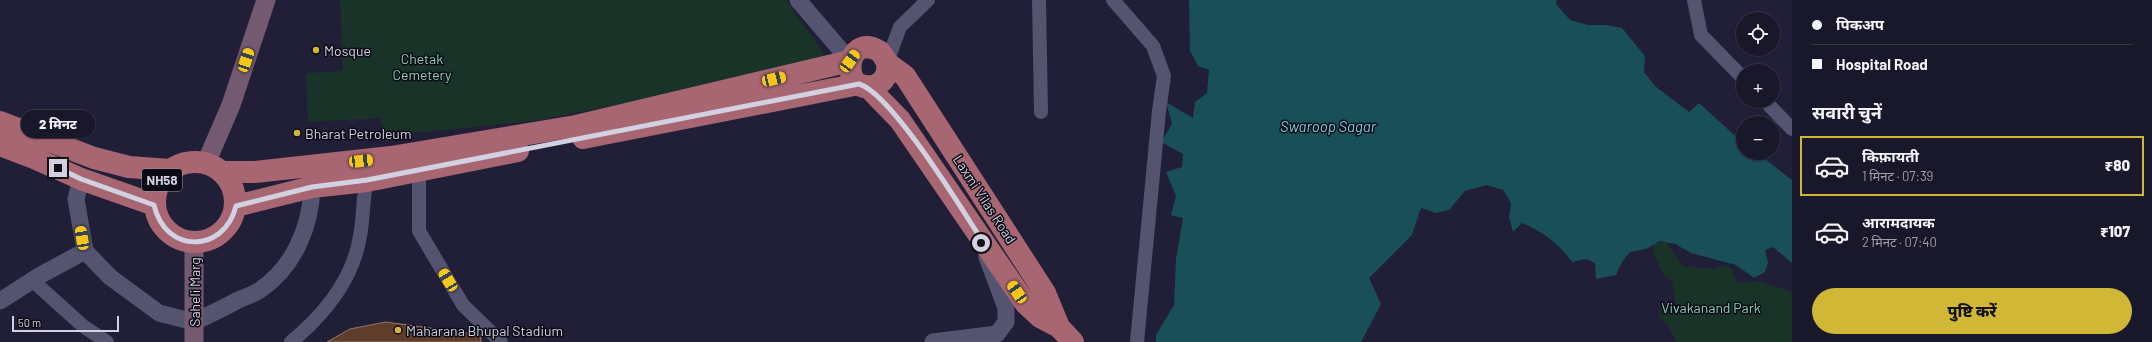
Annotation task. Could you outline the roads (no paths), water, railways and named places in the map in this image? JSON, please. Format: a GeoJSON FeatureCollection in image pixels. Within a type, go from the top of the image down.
{"type":"FeatureCollection","features":[{"type":"Feature","properties":{"kind":"highway","name":"Laxmi Vilas Road"},"geometry":{"type":"LineString","coordinates":[[850,61],[857,51],[869,47],[881,52],[887,62],[905,76],[1045,293],[1066,335]]}},
{"type":"Feature","properties":{"kind":"highway","name":"NH58"},"geometry":{"type":"LineString","coordinates":[[236,206],[312,187],[367,180],[418,161],[576,126],[850,61],[849,70],[852,78],[863,85],[900,120],[1026,304],[1040,317],[1066,335]]}},
{"type":"Feature","properties":{"kind":"highway","name":"NH58"},"geometry":{"type":"LineString","coordinates":[[194,242],[184,241],[167,231],[159,219],[154,205],[158,185],[170,170],[181,164],[194,161],[215,167],[256,172],[418,161],[863,85],[876,85],[884,79],[888,71],[887,62]]}},
{"type":"Feature","properties":{"kind":"highway","name":"NH58"},"geometry":{"type":"LineString","coordinates":[[0,122],[94,158],[129,168],[170,170]]}},
{"type":"Feature","properties":{"kind":"highway","name":"NH58"},"geometry":{"type":"LineString","coordinates":[[0,145],[81,179],[154,205]]}},
{"type":"Feature","properties":{"kind":"highway"},"geometry":{"type":"LineString","coordinates":[[194,242],[209,240],[222,232],[229,225],[236,206],[233,187],[215,167]]}},
{"type":"Feature","properties":{"kind":"main road"},"geometry":{"type":"LineString","coordinates":[[215,167],[231,105],[266,0]]}},
{"type":"Feature","properties":{"kind":"main road","name":"Saheli Marg"},"geometry":{"type":"LineString","coordinates":[[194,242],[194,342]]}},
{"type":"Feature","properties":{"kind":"street"},"geometry":{"type":"LineString","coordinates":[[798,0],[850,61]]}},
{"type":"Feature","properties":{"kind":"street"},"geometry":{"type":"LineString","coordinates":[[887,62],[900,27],[928,0]]}},
{"type":"Feature","properties":{"kind":"street"},"geometry":{"type":"LineString","coordinates":[[1039,0],[1041,112]]}},
{"type":"Feature","properties":{"kind":"street"},"geometry":{"type":"LineString","coordinates":[[1114,0],[1153,46],[1164,76],[1159,111],[1137,342]]}},
{"type":"Feature","properties":{"kind":"street"},"geometry":{"type":"LineString","coordinates":[[1694,0],[1701,35],[1736,71]]}},
{"type":"Feature","properties":{"kind":"street"},"geometry":{"type":"LineString","coordinates":[[1772,108],[1792,129]]}},
{"type":"Feature","properties":{"kind":"street"},"geometry":{"type":"LineString","coordinates":[[418,161],[419,231],[463,305],[501,342]]}},
{"type":"Feature","properties":{"kind":"street"},"geometry":{"type":"LineString","coordinates":[[81,179],[76,199],[84,251],[110,277],[160,313],[194,322],[260,290],[274,279],[288,263],[307,222],[311,204],[312,187]]}},
{"type":"Feature","properties":{"kind":"street"},"geometry":{"type":"LineString","coordinates":[[292,342],[322,314],[346,278],[360,237],[367,180]]}},
{"type":"Feature","properties":{"kind":"street"},"geometry":{"type":"LineString","coordinates":[[933,342],[997,334],[1006,322],[1006,308],[976,231]]}},
{"type":"Feature","properties":{"kind":"street"},"geometry":{"type":"LineString","coordinates":[[0,302],[84,251]]}},
{"type":"Feature","properties":{"kind":"street"},"geometry":{"type":"LineString","coordinates":[[33,281],[83,326],[107,342]]}},
{"type":"Feature","properties":{"kind":"water","name":"Swaroop Sagar"},"geometry":{"type":"Polygon","coordinates":[[[1189,0],[1557,0],[1556,4],[1570,20],[1588,25],[1606,25],[1622,28],[1645,56],[1644,72],[1655,86],[1689,112],[1699,103],[1736,137],[1736,160],[1766,160],[1792,180],[1792,263],[1773,247],[1765,250],[1768,263],[1765,272],[1754,278],[1736,265],[1691,253],[1675,244],[1660,241],[1646,249],[1630,252],[1622,262],[1616,275],[1596,279],[1595,263],[1586,259],[1572,262],[1562,249],[1550,239],[1522,223],[1513,232],[1509,217],[1511,203],[1503,190],[1487,185],[1465,191],[1449,210],[1436,213],[1421,208],[1412,235],[1369,278],[1381,304],[1361,342],[1156,342],[1156,335],[1174,305],[1176,259],[1183,218],[1171,215],[1176,196],[1166,172],[1182,167],[1183,154],[1161,142],[1172,124],[1166,102],[1193,118],[1195,102],[1207,93],[1209,70],[1198,66],[1190,51],[1189,0]]]}},
{"type":"Feature","properties":{"kind":"place","name":"Mosque"},"geometry":{"type":"Point","coordinates":[316,50]}},
{"type":"Feature","properties":{"kind":"place","name":"Bharat Petroleum"},"geometry":{"type":"Point","coordinates":[297,133]}},
{"type":"Feature","properties":{"kind":"place","name":"Maharana Bhupal Stadium"},"geometry":{"type":"Point","coordinates":[398,330]}},
{"type":"Feature","properties":{"kind":"park label","name":"Chetak Cemetery"},"geometry":{"type":"Point","coordinates":[422,66]}},
{"type":"Feature","properties":{"kind":"park label","name":"Vivakanand Park"},"geometry":{"type":"Point","coordinates":[1711,307]}}]}
